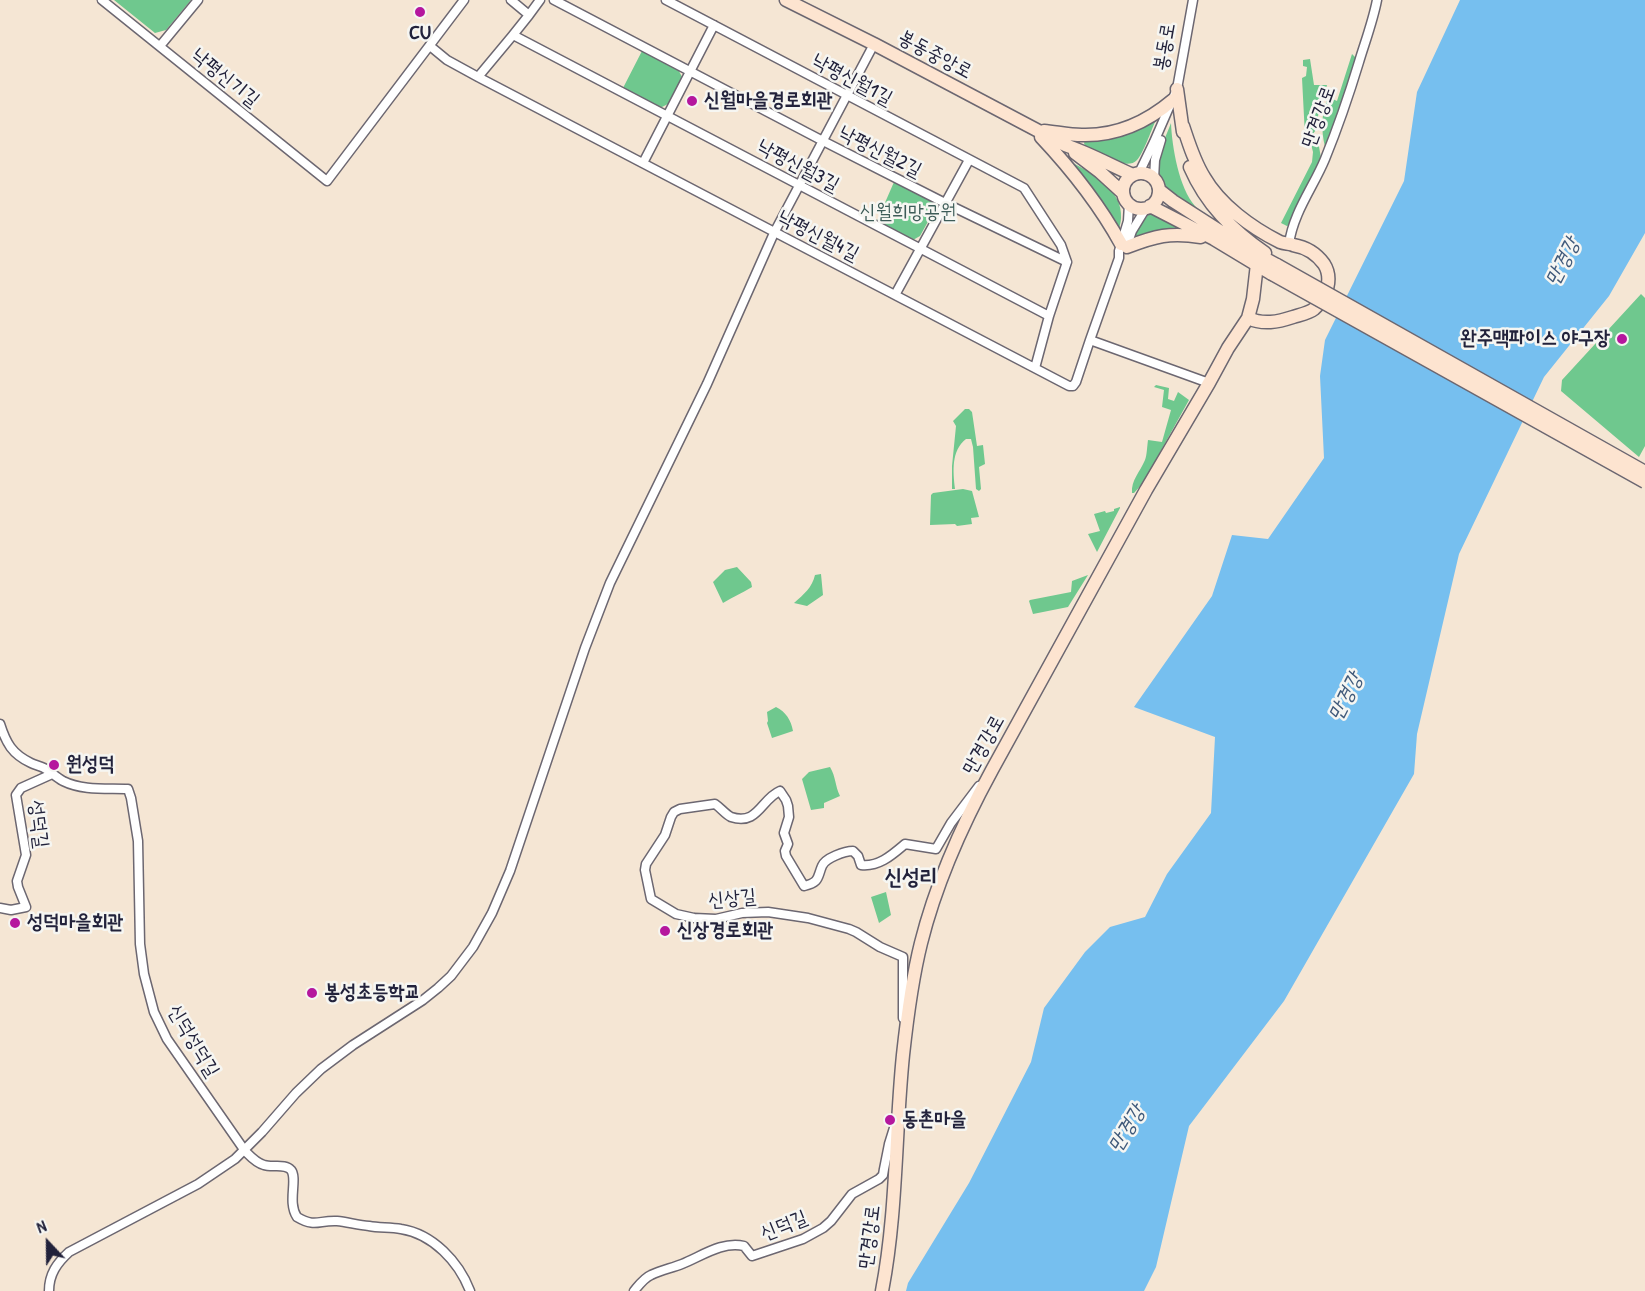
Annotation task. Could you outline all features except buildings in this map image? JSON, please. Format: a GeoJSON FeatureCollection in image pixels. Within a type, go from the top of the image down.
{"type":"FeatureCollection","features":[{"type":"Feature","properties":{"kind":"street","name":"낙평신기길"},"geometry":{"type":"LineString","coordinates":[[102,0],[327,182],[430,46]]}},
{"type":"Feature","properties":{"kind":"street"},"geometry":{"type":"LineString","coordinates":[[160,46],[198,0]]}},
{"type":"Feature","properties":{"kind":"street"},"geometry":{"type":"LineString","coordinates":[[430,46],[464,0]]}},
{"type":"Feature","properties":{"kind":"street"},"geometry":{"type":"LineString","coordinates":[[511,0],[529,15]]}},
{"type":"Feature","properties":{"kind":"street"},"geometry":{"type":"LineString","coordinates":[[478,77],[540,0]]}},
{"type":"Feature","properties":{"kind":"street","name":"낙평신월2길"},"geometry":{"type":"LineString","coordinates":[[554,0],[823,141],[1067,262]]}},
{"type":"Feature","properties":{"kind":"street","name":"낙평신월1길"},"geometry":{"type":"LineString","coordinates":[[666,0],[1024,188],[1061,245],[1067,262]]}},
{"type":"Feature","properties":{"kind":"street","name":"봉동중앙로"},"geometry":{"type":"LineString","coordinates":[[786,0],[1065,145],[1088,153],[1115,168],[1136,174],[1145,173],[1173,201],[1267,261]]}},
{"type":"Feature","properties":{"kind":"street","name":"봉동로"},"geometry":{"type":"LineString","coordinates":[[1157,184],[1154,169],[1157,149],[1173,112],[1193,0]]}},
{"type":"Feature","properties":{"kind":"street","name":"만경강로"},"geometry":{"type":"LineString","coordinates":[[1286,244],[1324,161],[1345,106],[1377,0]]}},
{"type":"Feature","properties":{"kind":"street"},"geometry":{"type":"LineString","coordinates":[[643,163],[714,25]]}},
{"type":"Feature","properties":{"kind":"street","name":"낙평신월3길"},"geometry":{"type":"LineString","coordinates":[[513,35],[1049,316]]}},
{"type":"Feature","properties":{"kind":"street"},"geometry":{"type":"LineString","coordinates":[[49,1291],[55,1267],[69,1252],[198,1184],[245,1151],[296,1093],[321,1069],[353,1045],[423,1000],[451,976],[463,962],[483,931],[510,871],[585,648],[610,583],[707,384],[774,233],[874,44]]}},
{"type":"Feature","properties":{"kind":"street","name":"낙평신월4길"},"geometry":{"type":"LineString","coordinates":[[430,46],[447,60],[478,77],[1069,386],[1073,386],[1076,382],[1122,250],[1128,221],[1126,199]]}},
{"type":"Feature","properties":{"kind":"street"},"geometry":{"type":"LineString","coordinates":[[1175,95],[1193,155],[1206,181],[1219,196],[1240,215],[1286,244],[1303,247],[1312,252],[1328,271],[1329,281],[1325,296],[1313,309],[1280,321],[1265,323],[1248,318]]}},
{"type":"Feature","properties":{"kind":"street"},"geometry":{"type":"LineString","coordinates":[[1034,130],[1084,135],[1111,132],[1145,121],[1161,111],[1175,95]]}},
{"type":"Feature","properties":{"kind":"street","name":"봉동로"},"geometry":{"type":"LineString","coordinates":[[1136,174],[1175,95]]}},
{"type":"Feature","properties":{"kind":"street"},"geometry":{"type":"LineString","coordinates":[[1183,126],[1186,156],[1199,188],[1220,214],[1254,245],[1267,261],[1645,482]]}},
{"type":"Feature","properties":{"kind":"street"},"geometry":{"type":"LineString","coordinates":[[1034,130],[1079,181],[1107,220],[1122,250],[1155,237],[1174,234],[1214,239]]}},
{"type":"Feature","properties":{"kind":"street","name":"봉동중앙로"},"geometry":{"type":"LineString","coordinates":[[1065,145],[1100,172],[1126,199]]}},
{"type":"Feature","properties":{"kind":"street"},"geometry":{"type":"LineString","coordinates":[[895,295],[969,159]]}},
{"type":"Feature","properties":{"kind":"street"},"geometry":{"type":"LineString","coordinates":[[1136,174],[1125,182],[1126,199],[1134,207],[1148,207],[1214,239],[1267,261],[1645,472]]}},
{"type":"Feature","properties":{"kind":"street"},"geometry":{"type":"LineString","coordinates":[[1148,207],[1155,202],[1157,184]]}},
{"type":"Feature","properties":{"kind":"street","name":"낙평신월4길"},"geometry":{"type":"LineString","coordinates":[[1122,250],[1148,207]]}},
{"type":"Feature","properties":{"kind":"street"},"geometry":{"type":"LineString","coordinates":[[1240,215],[1260,243],[1267,261]]}},
{"type":"Feature","properties":{"kind":"street"},"geometry":{"type":"LineString","coordinates":[[1267,261],[1286,244]]}},
{"type":"Feature","properties":{"kind":"street","name":"만경강로"},"geometry":{"type":"LineString","coordinates":[[882,1291],[891,1236],[903,1054],[913,984],[929,915],[957,839],[992,770],[1146,490],[1228,348],[1248,318],[1257,279],[1267,261]]}},
{"type":"Feature","properties":{"kind":"street"},"geometry":{"type":"LineString","coordinates":[[1035,368],[1067,262]]}},
{"type":"Feature","properties":{"kind":"street"},"geometry":{"type":"LineString","coordinates":[[1090,340],[1209,383]]}},
{"type":"Feature","properties":{"kind":"street","name":"신덕성덕길"},"geometry":{"type":"LineString","coordinates":[[0,724],[9,747],[24,759],[43,767],[67,783],[86,788],[128,789],[138,841],[140,945],[144,974],[154,1012],[167,1039],[245,1151],[259,1164],[290,1168],[293,1174],[292,1206],[297,1217],[320,1224],[338,1221],[411,1231],[450,1257],[464,1276],[470,1291]]}},
{"type":"Feature","properties":{"kind":"street","name":"신상길"},"geometry":{"type":"LineString","coordinates":[[903,1054],[903,957],[880,947],[856,932],[794,915],[768,912],[742,913],[716,919],[676,914],[651,899],[645,870],[646,864],[665,835],[674,812],[716,804],[732,817],[753,816],[772,794],[780,791],[788,806],[789,817],[784,833],[788,844],[785,851],[786,856],[804,886],[809,885],[821,874],[825,862],[846,851],[853,851],[858,856],[861,865],[867,866],[886,859],[905,844],[936,849],[965,804],[992,770]]}},
{"type":"Feature","properties":{"kind":"street","name":"성덕길"},"geometry":{"type":"LineString","coordinates":[[0,908],[11,910],[26,907],[17,882],[26,855],[16,795],[21,788],[52,774]]}},
{"type":"Feature","properties":{"kind":"street","name":"신덕길"},"geometry":{"type":"LineString","coordinates":[[634,1291],[650,1275],[682,1264],[721,1246],[744,1246],[752,1256],[803,1239],[823,1228],[852,1194],[883,1175],[889,1144],[898,1116]]}},
{"type":"Feature","properties":{"kind":"green space"},"geometry":{"type":"Polygon","coordinates":[[[114,0],[191,0],[166,30],[155,33],[114,0]]]}},
{"type":"Feature","properties":{"kind":"green space"},"geometry":{"type":"Polygon","coordinates":[[[642,51],[679,71],[682,77],[668,104],[660,108],[623,88],[642,51]]]}},
{"type":"Feature","properties":{"kind":"green space"},"geometry":{"type":"Polygon","coordinates":[[[1352,54],[1356,58],[1341,110],[1325,147],[1322,122],[1324,110],[1328,97],[1337,101],[1352,54]]]}},
{"type":"Feature","properties":{"kind":"green space"},"geometry":{"type":"Polygon","coordinates":[[[1310,59],[1314,85],[1327,85],[1316,130],[1312,135],[1305,136],[1302,78],[1306,76],[1307,67],[1303,66],[1303,60],[1310,59]]]}},
{"type":"Feature","properties":{"kind":"green space"},"geometry":{"type":"Polygon","coordinates":[[[1155,122],[1144,148],[1137,160],[1132,163],[1126,164],[1111,160],[1085,146],[1084,143],[1128,133],[1155,122]]]}},
{"type":"Feature","properties":{"kind":"green space"},"geometry":{"type":"Polygon","coordinates":[[[1171,123],[1175,155],[1185,189],[1195,206],[1213,223],[1177,199],[1163,183],[1159,174],[1160,154],[1171,123]]]}},
{"type":"Feature","properties":{"kind":"green space"},"geometry":{"type":"Polygon","coordinates":[[[1317,135],[1321,158],[1291,224],[1287,226],[1281,223],[1312,162],[1311,144],[1317,135]]]}},
{"type":"Feature","properties":{"kind":"green space"},"geometry":{"type":"Polygon","coordinates":[[[1073,163],[1090,172],[1112,192],[1120,208],[1121,220],[1118,232],[1073,167],[1073,163]]]}},
{"type":"Feature","properties":{"kind":"green space","name":"신월희망공원"},"geometry":{"type":"Polygon","coordinates":[[[894,182],[933,201],[935,209],[920,236],[913,240],[877,221],[894,182]]]}},
{"type":"Feature","properties":{"kind":"green space"},"geometry":{"type":"Polygon","coordinates":[[[1150,212],[1179,230],[1158,231],[1134,240],[1133,236],[1150,212]]]}},
{"type":"Feature","properties":{"kind":"green space","name":"완주맥파이스 야구장"},"geometry":{"type":"Polygon","coordinates":[[[1641,294],[1645,298],[1645,446],[1639,457],[1561,391],[1562,380],[1641,294]]]}},
{"type":"Feature","properties":{"kind":"green space"},"geometry":{"type":"Polygon","coordinates":[[[1156,385],[1169,388],[1168,399],[1174,401],[1178,392],[1189,400],[1143,483],[1132,493],[1134,480],[1146,458],[1148,440],[1162,442],[1171,410],[1162,407],[1164,390],[1154,387],[1156,385]]]}},
{"type":"Feature","properties":{"kind":"green space"},"geometry":{"type":"Polygon","coordinates":[[[965,409],[972,412],[977,446],[983,445],[985,464],[979,467],[981,489],[979,491],[976,489],[971,439],[966,439],[961,444],[955,455],[955,489],[952,489],[956,426],[953,421],[965,409]]]}},
{"type":"Feature","properties":{"kind":"green space"},"geometry":{"type":"Polygon","coordinates":[[[963,489],[972,491],[979,517],[971,518],[972,524],[930,525],[931,495],[963,489]]]}},
{"type":"Feature","properties":{"kind":"green space"},"geometry":{"type":"Polygon","coordinates":[[[1120,507],[1097,552],[1088,534],[1100,531],[1094,514],[1114,511],[1120,507]]]}},
{"type":"Feature","properties":{"kind":"green space"},"geometry":{"type":"Polygon","coordinates":[[[737,567],[751,582],[752,587],[723,603],[713,582],[725,570],[737,567]]]}},
{"type":"Feature","properties":{"kind":"green space"},"geometry":{"type":"Polygon","coordinates":[[[821,574],[823,595],[807,606],[794,603],[810,587],[815,575],[821,574]]]}},
{"type":"Feature","properties":{"kind":"green space"},"geometry":{"type":"Polygon","coordinates":[[[1088,575],[1068,607],[1033,614],[1030,600],[1071,592],[1072,581],[1088,575]]]}},
{"type":"Feature","properties":{"kind":"green space"},"geometry":{"type":"Polygon","coordinates":[[[776,707],[788,717],[793,731],[772,738],[767,723],[767,712],[776,707]]]}},
{"type":"Feature","properties":{"kind":"green space"},"geometry":{"type":"Polygon","coordinates":[[[830,767],[840,796],[824,803],[824,808],[811,810],[802,779],[809,772],[830,767]]]}},
{"type":"Feature","properties":{"kind":"green space"},"geometry":{"type":"Polygon","coordinates":[[[886,892],[891,915],[879,923],[871,897],[886,892]]]}},
{"type":"Feature","properties":{"kind":"water","name":"만경강"},"geometry":{"type":"Polygon","coordinates":[[[1460,0],[1645,0],[1645,233],[1609,296],[1544,377],[1459,554],[1417,734],[1414,774],[1284,1001],[1189,1126],[1156,1267],[1144,1291],[906,1291],[908,1283],[969,1183],[1031,1062],[1044,1008],[1085,952],[1110,927],[1145,917],[1167,874],[1211,813],[1215,737],[1134,707],[1212,596],[1232,535],[1268,539],[1324,458],[1320,376],[1325,340],[1404,181],[1417,92],[1460,0]]]}},
{"type":"Feature","properties":{"kind":"place","name":"CU"},"geometry":{"type":"Point","coordinates":[420,12]}},
{"type":"Feature","properties":{"kind":"place","name":"신월마을경로회관"},"geometry":{"type":"Point","coordinates":[692,101]}},
{"type":"Feature","properties":{"kind":"place","name":"완주맥파이스 야구장"},"geometry":{"type":"Point","coordinates":[1622,339]}},
{"type":"Feature","properties":{"kind":"place","name":"원성덕"},"geometry":{"type":"Point","coordinates":[54,765]}},
{"type":"Feature","properties":{"kind":"place","name":"성덕마을회관"},"geometry":{"type":"Point","coordinates":[15,923]}},
{"type":"Feature","properties":{"kind":"place","name":"신상경로회관"},"geometry":{"type":"Point","coordinates":[665,931]}},
{"type":"Feature","properties":{"kind":"place","name":"봉성초등학교"},"geometry":{"type":"Point","coordinates":[312,993]}},
{"type":"Feature","properties":{"kind":"place","name":"동촌마을"},"geometry":{"type":"Point","coordinates":[890,1120]}},
{"type":"Feature","properties":{"kind":"district","name":"신성리"},"geometry":{"type":"Point","coordinates":[911,878]}}]}
